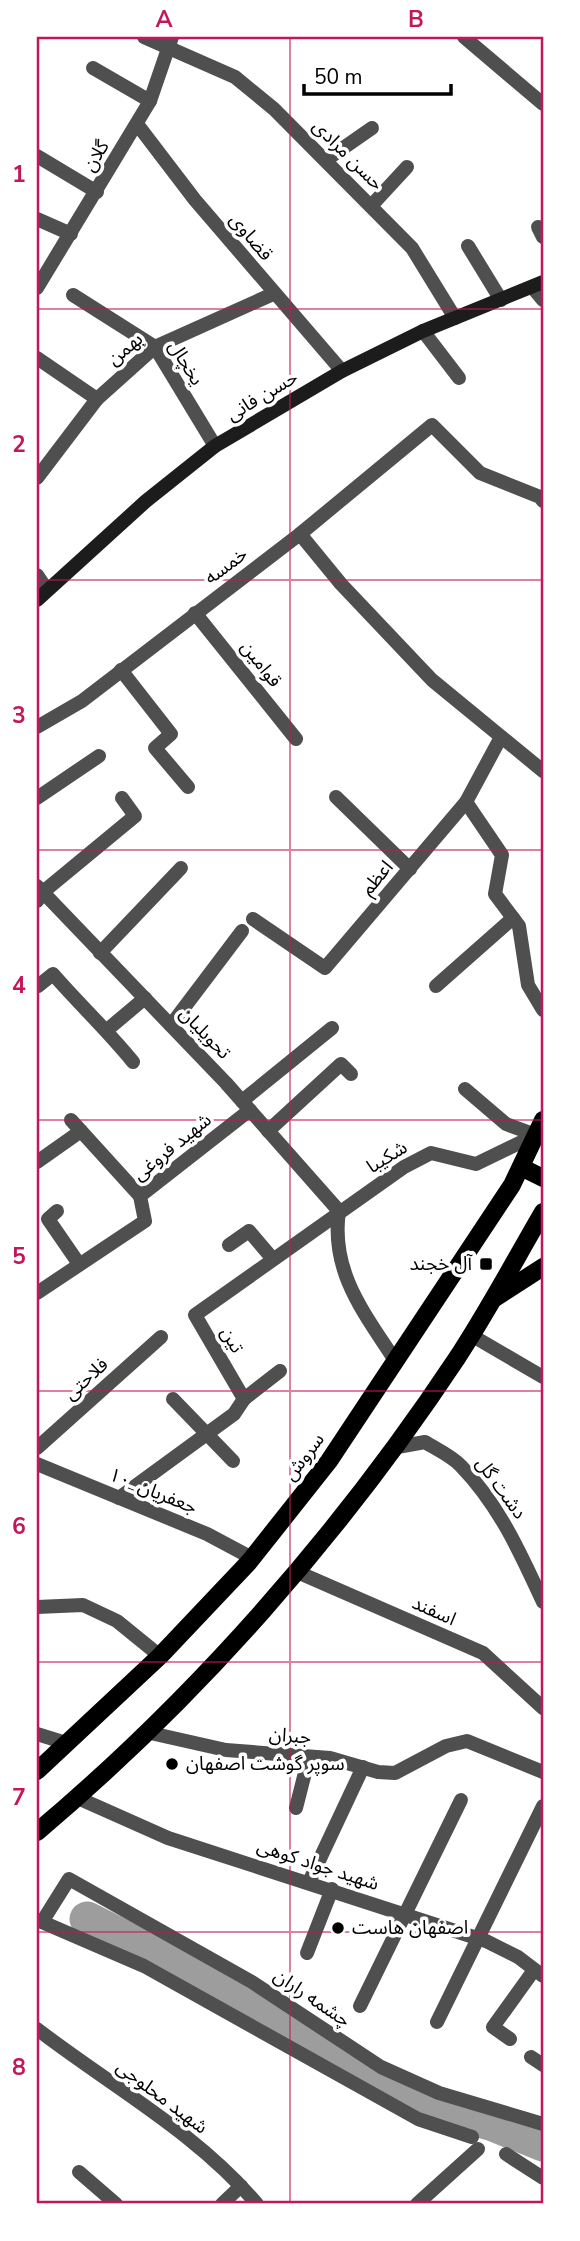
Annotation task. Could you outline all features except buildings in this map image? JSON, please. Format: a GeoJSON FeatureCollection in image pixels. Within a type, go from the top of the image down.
{"type":"FeatureCollection","features":[{"type":"Feature","properties":{"kind":"main road","name":"سروش"},"geometry":{"type":"LineString","coordinates":[[39,1768],[160,1656],[251,1559],[329,1461],[521,1167],[540,1127]]}},
{"type":"Feature","properties":{"kind":"main road"},"geometry":{"type":"LineString","coordinates":[[521,1167],[543,1178]]}},
{"type":"Feature","properties":{"kind":"main road"},"geometry":{"type":"LineString","coordinates":[[37,1832],[78,1798],[188,1691],[295,1571],[392,1448],[471,1335],[543,1212]]}},
{"type":"Feature","properties":{"kind":"main road"},"geometry":{"type":"LineString","coordinates":[[492,1299],[543,1267]]}},
{"type":"Feature","properties":{"kind":"street","name":"حسن مرادی"},"geometry":{"type":"LineString","coordinates":[[144,37],[171,42],[235,77],[274,109],[412,248],[455,317]]}},
{"type":"Feature","properties":{"kind":"street"},"geometry":{"type":"LineString","coordinates":[[464,37],[543,104]]}},
{"type":"Feature","properties":{"kind":"street","name":"گلان"},"geometry":{"type":"LineString","coordinates":[[37,288],[150,101],[171,42]]}},
{"type":"Feature","properties":{"kind":"street"},"geometry":{"type":"LineString","coordinates":[[93,68],[150,101]]}},
{"type":"Feature","properties":{"kind":"street","name":"قضاوی"},"geometry":{"type":"LineString","coordinates":[[137,124],[195,200],[273,294],[342,371]]}},
{"type":"Feature","properties":{"kind":"street"},"geometry":{"type":"LineString","coordinates":[[326,160],[372,128]]}},
{"type":"Feature","properties":{"kind":"street"},"geometry":{"type":"LineString","coordinates":[[37,156],[97,192]]}},
{"type":"Feature","properties":{"kind":"street"},"geometry":{"type":"LineString","coordinates":[[371,206],[407,167]]}},
{"type":"Feature","properties":{"kind":"street"},"geometry":{"type":"LineString","coordinates":[[37,219],[71,234]]}},
{"type":"Feature","properties":{"kind":"street"},"geometry":{"type":"LineString","coordinates":[[468,246],[501,300]]}},
{"type":"Feature","properties":{"kind":"street"},"geometry":{"type":"LineString","coordinates":[[538,285],[543,300]]}},
{"type":"Feature","properties":{"kind":"street","name":"حسن فانی"},"geometry":{"type":"LineString","coordinates":[[42,595],[146,501],[215,446],[342,371],[423,331],[538,285]]}},
{"type":"Feature","properties":{"kind":"street","name":"بهمن"},"geometry":{"type":"LineString","coordinates":[[37,478],[97,399],[155,347],[273,294]]}},
{"type":"Feature","properties":{"kind":"street","name":"یخچال"},"geometry":{"type":"LineString","coordinates":[[73,295],[155,347],[215,446]]}},
{"type":"Feature","properties":{"kind":"street"},"geometry":{"type":"LineString","coordinates":[[423,331],[459,378]]}},
{"type":"Feature","properties":{"kind":"street"},"geometry":{"type":"LineString","coordinates":[[37,358],[97,399]]}},
{"type":"Feature","properties":{"kind":"street","name":"خمسه"},"geometry":{"type":"LineString","coordinates":[[37,727],[82,701],[300,534],[432,425],[480,473],[538,497]]}},
{"type":"Feature","properties":{"kind":"street"},"geometry":{"type":"LineString","coordinates":[[538,497],[543,483]]}},
{"type":"Feature","properties":{"kind":"street"},"geometry":{"type":"LineString","coordinates":[[300,534],[341,584],[432,680],[543,771]]}},
{"type":"Feature","properties":{"kind":"street"},"geometry":{"type":"LineString","coordinates":[[37,575],[42,595]]}},
{"type":"Feature","properties":{"kind":"street","name":"قوامین"},"geometry":{"type":"LineString","coordinates":[[195,613],[296,739]]}},
{"type":"Feature","properties":{"kind":"street"},"geometry":{"type":"LineString","coordinates":[[121,670],[171,734],[155,748],[188,787]]}},
{"type":"Feature","properties":{"kind":"street","name":"اعظم"},"geometry":{"type":"LineString","coordinates":[[253,919],[326,968],[466,802],[501,737]]}},
{"type":"Feature","properties":{"kind":"street"},"geometry":{"type":"LineString","coordinates":[[37,799],[99,756]]}},
{"type":"Feature","properties":{"kind":"street"},"geometry":{"type":"LineString","coordinates":[[336,797],[410,869]]}},
{"type":"Feature","properties":{"kind":"street"},"geometry":{"type":"LineString","coordinates":[[39,893],[135,816],[122,799]]}},
{"type":"Feature","properties":{"kind":"street"},"geometry":{"type":"LineString","coordinates":[[466,802],[502,855],[495,894],[519,926],[528,985],[543,1010]]}},
{"type":"Feature","properties":{"kind":"street"},"geometry":{"type":"LineString","coordinates":[[100,953],[181,868]]}},
{"type":"Feature","properties":{"kind":"street","name":"تحویلیان"},"geometry":{"type":"LineString","coordinates":[[39,893],[145,998],[339,1211]]}},
{"type":"Feature","properties":{"kind":"street"},"geometry":{"type":"LineString","coordinates":[[436,986],[513,918]]}},
{"type":"Feature","properties":{"kind":"street"},"geometry":{"type":"LineString","coordinates":[[171,1026],[242,930]]}},
{"type":"Feature","properties":{"kind":"street"},"geometry":{"type":"LineString","coordinates":[[38,986],[53,974],[83,1010],[107,1030],[133,1062]]}},
{"type":"Feature","properties":{"kind":"street"},"geometry":{"type":"LineString","coordinates":[[107,1030],[145,998]]}},
{"type":"Feature","properties":{"kind":"street","name":"شهید فروغی"},"geometry":{"type":"LineString","coordinates":[[37,1292],[145,1221],[140,1196],[332,1028]]}},
{"type":"Feature","properties":{"kind":"street"},"geometry":{"type":"LineString","coordinates":[[268,1131],[341,1064],[351,1074]]}},
{"type":"Feature","properties":{"kind":"street"},"geometry":{"type":"LineString","coordinates":[[464,1089],[506,1124],[540,1127]]}},
{"type":"Feature","properties":{"kind":"street"},"geometry":{"type":"LineString","coordinates":[[37,1161],[76,1126],[140,1196]]}},
{"type":"Feature","properties":{"kind":"street","name":"شکیبا"},"geometry":{"type":"LineString","coordinates":[[339,1211],[404,1167],[431,1153],[476,1164],[540,1127]]}},
{"type":"Feature","properties":{"kind":"street"},"geometry":{"type":"LineString","coordinates":[[57,1211],[48,1219],[79,1264]]}},
{"type":"Feature","properties":{"kind":"street"},"geometry":{"type":"LineString","coordinates":[[339,1211],[336,1244],[353,1295],[396,1362]]}},
{"type":"Feature","properties":{"kind":"street","name":"تین"},"geometry":{"type":"LineString","coordinates":[[244,1399],[195,1315],[339,1211]]}},
{"type":"Feature","properties":{"kind":"street"},"geometry":{"type":"LineString","coordinates":[[229,1245],[249,1231],[272,1258]]}},
{"type":"Feature","properties":{"kind":"street"},"geometry":{"type":"LineString","coordinates":[[471,1335],[543,1377]]}},
{"type":"Feature","properties":{"kind":"street","name":"فلاحتی"},"geometry":{"type":"LineString","coordinates":[[37,1448],[161,1337]]}},
{"type":"Feature","properties":{"kind":"street"},"geometry":{"type":"LineString","coordinates":[[119,1498],[234,1414],[244,1399],[280,1371]]}},
{"type":"Feature","properties":{"kind":"street"},"geometry":{"type":"LineString","coordinates":[[173,1399],[233,1461]]}},
{"type":"Feature","properties":{"kind":"street","name":"دشت گل"},"geometry":{"type":"LineString","coordinates":[[392,1448],[425,1442],[460,1464],[491,1503],[517,1545],[543,1602]]}},
{"type":"Feature","properties":{"kind":"street","name":"۱۰_جعفریان"},"geometry":{"type":"LineString","coordinates":[[37,1464],[207,1534],[251,1559]]}},
{"type":"Feature","properties":{"kind":"street","name":"اسفند"},"geometry":{"type":"LineString","coordinates":[[295,1571],[482,1653],[543,1708]]}},
{"type":"Feature","properties":{"kind":"street"},"geometry":{"type":"LineString","coordinates":[[37,1607],[83,1605],[117,1621],[160,1656]]}},
{"type":"Feature","properties":{"kind":"street","name":"جبران"},"geometry":{"type":"LineString","coordinates":[[146,1732],[226,1750],[309,1757],[395,1773],[446,1746],[467,1741],[543,1772]]}},
{"type":"Feature","properties":{"kind":"street"},"geometry":{"type":"LineString","coordinates":[[37,1734],[66,1743]]}},
{"type":"Feature","properties":{"kind":"street"},"geometry":{"type":"LineString","coordinates":[[296,1808],[309,1757]]}},
{"type":"Feature","properties":{"kind":"street"},"geometry":{"type":"LineString","coordinates":[[309,1882],[363,1767]]}},
{"type":"Feature","properties":{"kind":"street","name":"شهید جواد کوهی"},"geometry":{"type":"LineString","coordinates":[[78,1798],[168,1838],[332,1889],[479,1939],[517,1957],[539,1973]]}},
{"type":"Feature","properties":{"kind":"street"},"geometry":{"type":"LineString","coordinates":[[360,2006],[461,1800]]}},
{"type":"Feature","properties":{"kind":"street"},"geometry":{"type":"LineString","coordinates":[[437,2022],[543,1806]]}},
{"type":"Feature","properties":{"kind":"street","name":"چشمه راران"},"geometry":{"type":"LineString","coordinates":[[423,2202],[475,2143],[418,2119],[144,1966],[43,1922],[69,1880],[252,1982],[381,2067],[439,2093],[543,2123]]}},
{"type":"Feature","properties":{"kind":"street"},"geometry":{"type":"LineString","coordinates":[[307,1953],[332,1889]]}},
{"type":"Feature","properties":{"kind":"street"},"geometry":{"type":"LineString","coordinates":[[510,2039],[493,2027],[539,1973]]}},
{"type":"Feature","properties":{"kind":"street","name":"شهید محلوجی"},"geometry":{"type":"LineString","coordinates":[[37,2029],[173,2125],[241,2186],[257,2204]]}},
{"type":"Feature","properties":{"kind":"street"},"geometry":{"type":"LineString","coordinates":[[506,2154],[543,2178]]}},
{"type":"Feature","properties":{"kind":"street"},"geometry":{"type":"LineString","coordinates":[[79,2172],[116,2204]]}},
{"type":"Feature","properties":{"kind":"street"},"geometry":{"type":"LineString","coordinates":[[222,2204],[241,2186]]}},
{"type":"Feature","properties":{"kind":"waterway"},"geometry":{"type":"LineString","coordinates":[[87,1919],[213,1982],[372,2078],[441,2109],[493,2124],[543,2144]]}},
{"type":"Feature","properties":{"kind":"place","name":"آل خجند"},"geometry":{"type":"Point","coordinates":[486,1264]}},
{"type":"Feature","properties":{"kind":"place","name":"سوپر گوشت اصفهان"},"geometry":{"type":"Point","coordinates":[172,1764]}},
{"type":"Feature","properties":{"kind":"place","name":"اصفهان هاست"},"geometry":{"type":"Point","coordinates":[338,1928]}}]}
